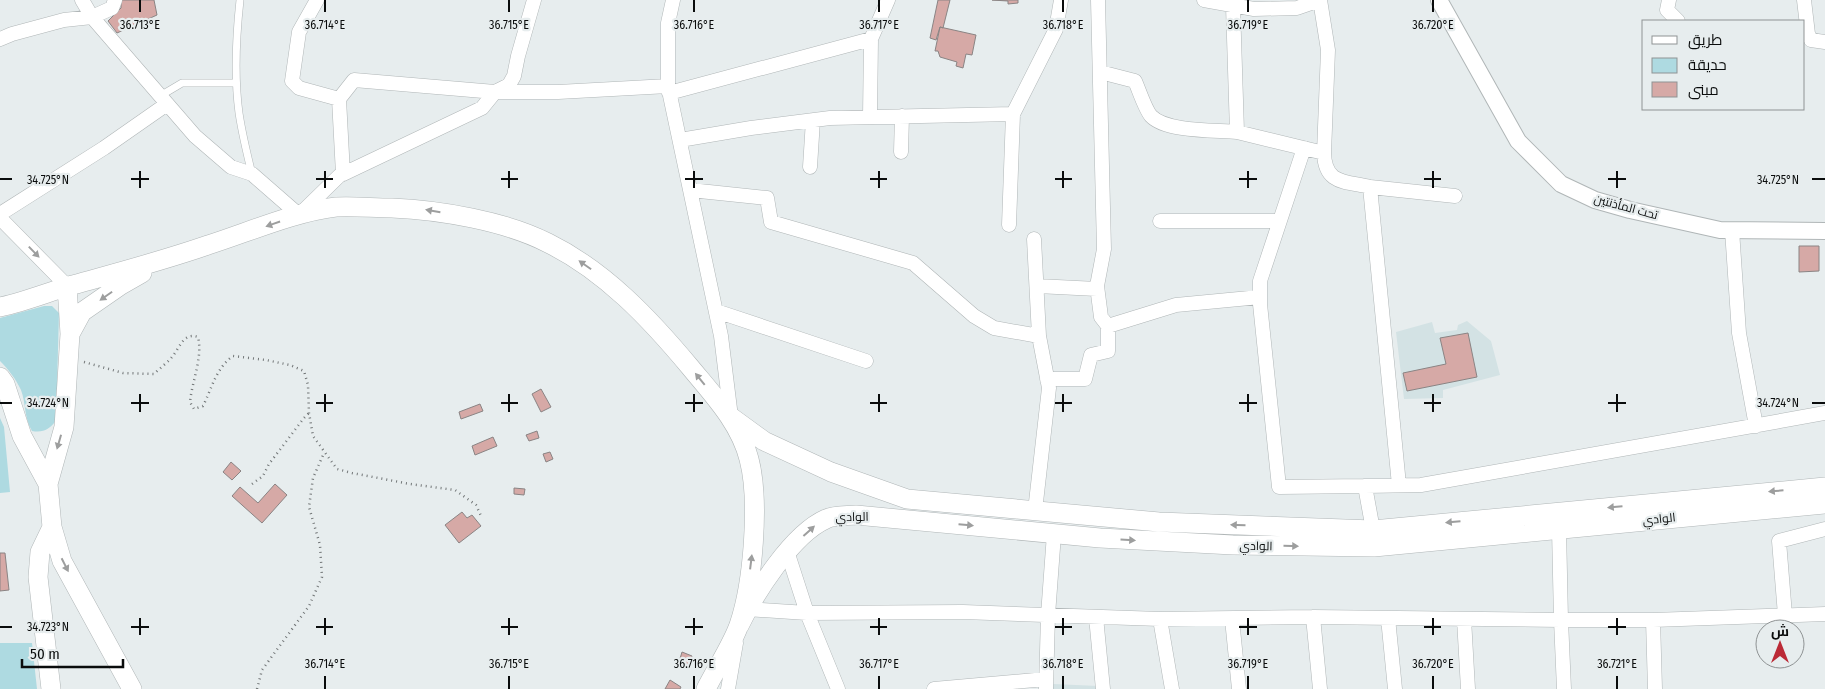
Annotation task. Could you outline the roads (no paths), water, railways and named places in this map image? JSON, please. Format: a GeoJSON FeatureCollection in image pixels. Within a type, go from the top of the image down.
{"type":"FeatureCollection","features":[{"type":"Feature","properties":{"kind":"main road"},"geometry":{"type":"LineString","coordinates":[[2,304],[162,261],[299,215],[336,207],[422,209],[466,217],[508,228],[547,242],[575,258],[602,277],[631,302],[684,359],[730,417],[749,457],[754,486],[753,544],[743,617],[706,689]]}},
{"type":"Feature","properties":{"kind":"main road"},"geometry":{"type":"LineString","coordinates":[[70,334],[82,312],[121,285],[162,261]]}},
{"type":"Feature","properties":{"kind":"main road"},"geometry":{"type":"LineString","coordinates":[[67,286],[70,334],[64,427],[48,484],[52,527],[62,561],[132,689]]}},
{"type":"Feature","properties":{"kind":"main road"},"geometry":{"type":"LineString","coordinates":[[0,377],[5,384],[22,436],[48,484]]}},
{"type":"Feature","properties":{"kind":"main road","name":"الوادي"},"geometry":{"type":"LineString","coordinates":[[730,417],[764,442],[831,472],[907,499],[1159,522],[1373,530],[1825,486]]}},
{"type":"Feature","properties":{"kind":"main road","name":"الوادي"},"geometry":{"type":"LineString","coordinates":[[743,617],[787,551],[813,526],[828,518],[856,515],[1054,534],[1233,546],[1374,548],[1825,504]]}},
{"type":"Feature","properties":{"kind":"main road"},"geometry":{"type":"LineString","coordinates":[[51,689],[38,578],[40,552],[52,527]]}},
{"type":"Feature","properties":{"kind":"street"},"geometry":{"type":"LineString","coordinates":[[82,0],[92,18],[195,136],[231,167],[252,174],[299,215],[339,176],[482,108],[495,92],[509,85],[514,76],[534,0]]}},
{"type":"Feature","properties":{"kind":"street"},"geometry":{"type":"LineString","coordinates":[[0,39],[64,20],[92,18],[112,8],[115,0]]}},
{"type":"Feature","properties":{"kind":"street"},"geometry":{"type":"LineString","coordinates":[[317,0],[299,32],[292,80],[299,88],[339,99]]}},
{"type":"Feature","properties":{"kind":"street"},"geometry":{"type":"LineString","coordinates":[[673,0],[668,23],[668,90],[721,336],[730,417]]}},
{"type":"Feature","properties":{"kind":"street"},"geometry":{"type":"LineString","coordinates":[[870,117],[871,39],[888,0]]}},
{"type":"Feature","properties":{"kind":"street"},"geometry":{"type":"LineString","coordinates":[[1009,225],[1012,114],[1056,29],[1061,0]]}},
{"type":"Feature","properties":{"kind":"street"},"geometry":{"type":"LineString","coordinates":[[1047,379],[1085,379],[1091,355],[1108,351],[1108,326],[1101,317],[1097,289],[1104,249],[1098,0]]}},
{"type":"Feature","properties":{"kind":"street"},"geometry":{"type":"LineString","coordinates":[[1204,0],[1254,9],[1297,8],[1320,0],[1328,50],[1324,166],[1334,179],[1370,187],[1455,196]]}},
{"type":"Feature","properties":{"kind":"street","name":"تحت المأذنتين"},"geometry":{"type":"LineString","coordinates":[[1439,0],[1518,141],[1562,184],[1595,200],[1630,210],[1720,230],[1825,231]]}},
{"type":"Feature","properties":{"kind":"street"},"geometry":{"type":"LineString","coordinates":[[1669,0],[1667,10],[1677,20]]}},
{"type":"Feature","properties":{"kind":"street"},"geometry":{"type":"LineString","coordinates":[[1804,0],[1808,34],[1811,40],[1825,42]]}},
{"type":"Feature","properties":{"kind":"street"},"geometry":{"type":"LineString","coordinates":[[1233,6],[1237,132]]}},
{"type":"Feature","properties":{"kind":"street"},"geometry":{"type":"LineString","coordinates":[[343,174],[339,99],[354,80],[495,92],[668,90],[871,39]]}},
{"type":"Feature","properties":{"kind":"street"},"geometry":{"type":"LineString","coordinates":[[1100,72],[1135,80],[1150,115],[1162,124],[1237,132],[1324,152]]}},
{"type":"Feature","properties":{"kind":"street"},"geometry":{"type":"LineString","coordinates":[[67,286],[0,216],[104,148],[164,100]]}},
{"type":"Feature","properties":{"kind":"street"},"geometry":{"type":"LineString","coordinates":[[680,140],[812,120],[1012,114]]}},
{"type":"Feature","properties":{"kind":"street"},"geometry":{"type":"LineString","coordinates":[[901,152],[902,116]]}},
{"type":"Feature","properties":{"kind":"street"},"geometry":{"type":"LineString","coordinates":[[810,167],[812,120]]}},
{"type":"Feature","properties":{"kind":"street"},"geometry":{"type":"LineString","coordinates":[[1304,148],[1260,281],[1260,298],[1279,487],[1421,485],[1825,413]]}},
{"type":"Feature","properties":{"kind":"street"},"geometry":{"type":"LineString","coordinates":[[1370,187],[1399,485]]}},
{"type":"Feature","properties":{"kind":"street"},"geometry":{"type":"LineString","coordinates":[[690,190],[767,198],[771,222],[913,263],[974,316],[994,328],[1039,336]]}},
{"type":"Feature","properties":{"kind":"street"},"geometry":{"type":"LineString","coordinates":[[1160,221],[1279,221]]}},
{"type":"Feature","properties":{"kind":"street"},"geometry":{"type":"LineString","coordinates":[[1732,230],[1739,332],[1756,426]]}},
{"type":"Feature","properties":{"kind":"street"},"geometry":{"type":"LineString","coordinates":[[1034,239],[1039,336],[1049,388],[1035,511]]}},
{"type":"Feature","properties":{"kind":"street"},"geometry":{"type":"LineString","coordinates":[[1037,286],[1097,289]]}},
{"type":"Feature","properties":{"kind":"street"},"geometry":{"type":"LineString","coordinates":[[1108,326],[1176,305],[1260,298]]}},
{"type":"Feature","properties":{"kind":"street"},"geometry":{"type":"LineString","coordinates":[[716,311],[866,361]]}},
{"type":"Feature","properties":{"kind":"street"},"geometry":{"type":"LineString","coordinates":[[1365,486],[1373,530]]}},
{"type":"Feature","properties":{"kind":"street"},"geometry":{"type":"LineString","coordinates":[[1558,529],[1564,689]]}},
{"type":"Feature","properties":{"kind":"street"},"geometry":{"type":"LineString","coordinates":[[1786,615],[1779,541],[1825,529]]}},
{"type":"Feature","properties":{"kind":"street"},"geometry":{"type":"LineString","coordinates":[[934,689],[1046,684],[1048,615],[1054,534]]}},
{"type":"Feature","properties":{"kind":"street"},"geometry":{"type":"LineString","coordinates":[[787,551],[807,614],[838,689]]}},
{"type":"Feature","properties":{"kind":"street"},"geometry":{"type":"LineString","coordinates":[[728,689],[743,617],[807,614],[963,612],[1160,619],[1653,620],[1825,614]]}},
{"type":"Feature","properties":{"kind":"street"},"geometry":{"type":"LineString","coordinates":[[1096,617],[1103,689]]}},
{"type":"Feature","properties":{"kind":"street"},"geometry":{"type":"LineString","coordinates":[[1313,618],[1320,689]]}},
{"type":"Feature","properties":{"kind":"street"},"geometry":{"type":"LineString","coordinates":[[1388,618],[1395,689]]}},
{"type":"Feature","properties":{"kind":"street"},"geometry":{"type":"LineString","coordinates":[[1160,619],[1172,689]]}},
{"type":"Feature","properties":{"kind":"street"},"geometry":{"type":"LineString","coordinates":[[1232,619],[1239,689]]}},
{"type":"Feature","properties":{"kind":"street"},"geometry":{"type":"LineString","coordinates":[[1464,619],[1468,689]]}},
{"type":"Feature","properties":{"kind":"street"},"geometry":{"type":"LineString","coordinates":[[1653,620],[1655,689]]}},
{"type":"Feature","properties":{"kind":"lane"},"geometry":{"type":"LineString","coordinates":[[240,0],[237,30],[236,83],[239,113],[252,174]]}},
{"type":"Feature","properties":{"kind":"lane"},"geometry":{"type":"LineString","coordinates":[[164,100],[182,83],[236,83]]}}]}
